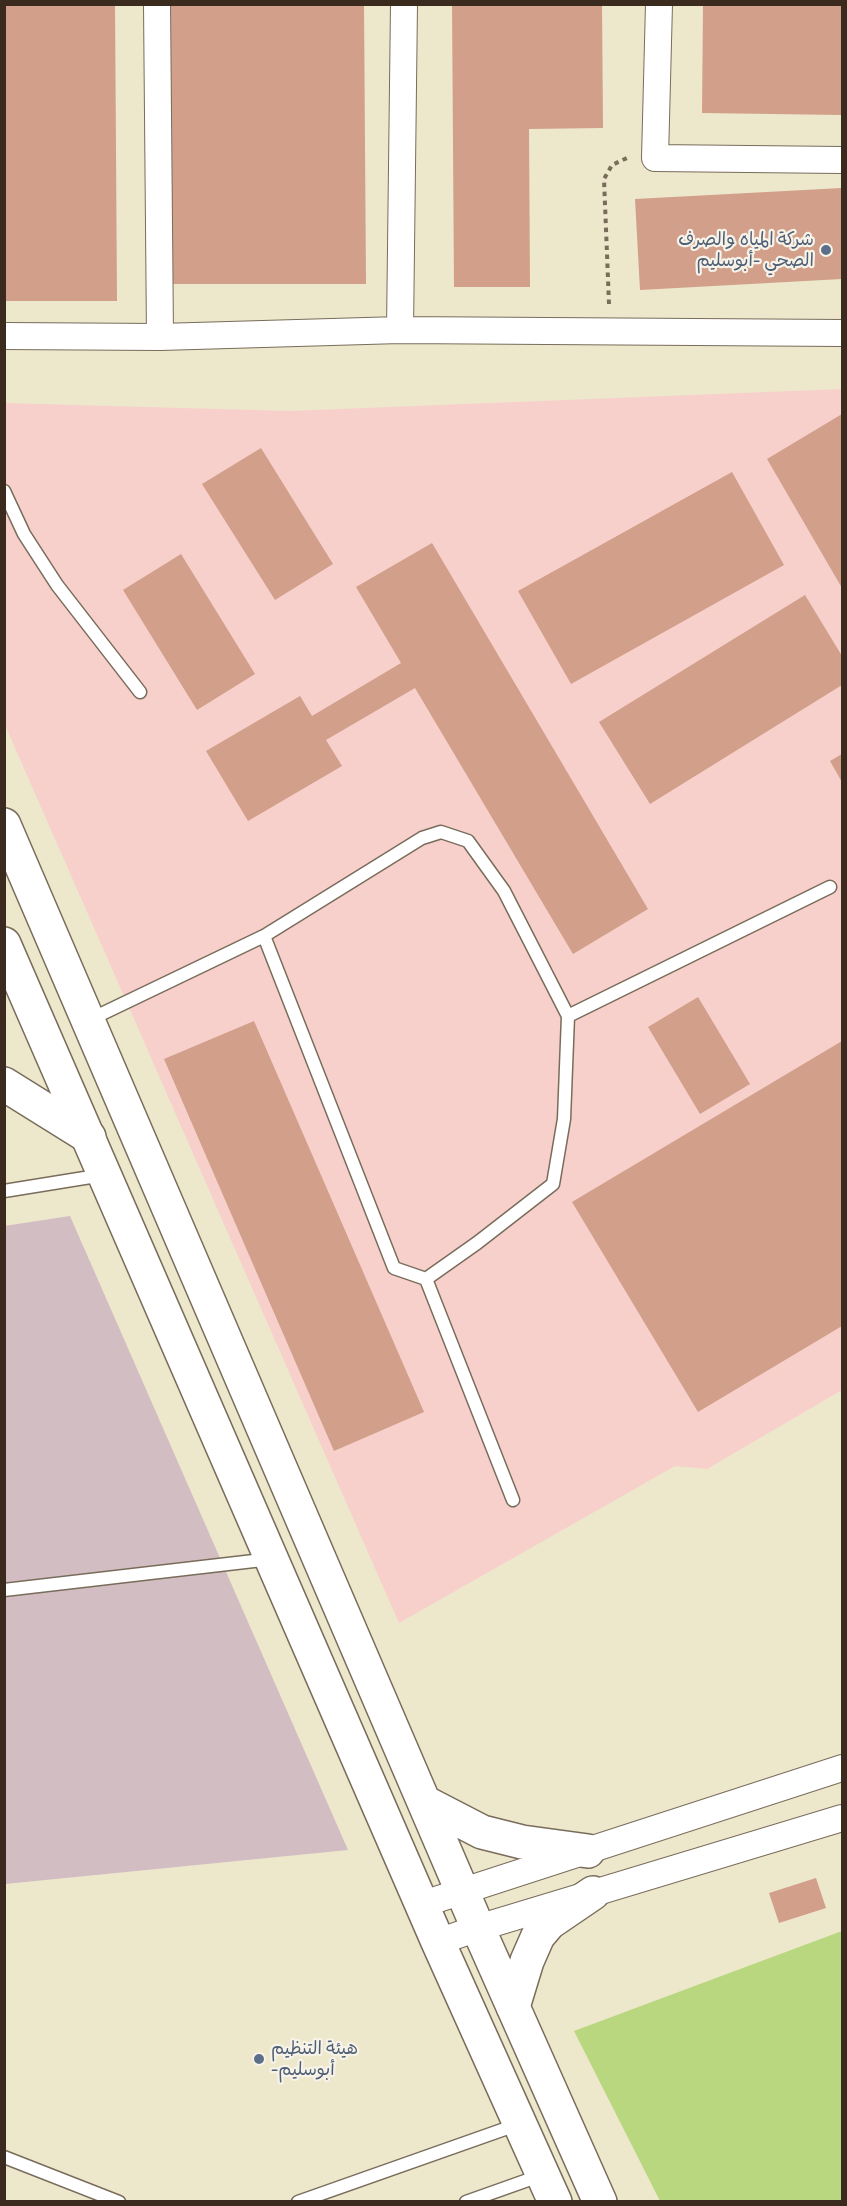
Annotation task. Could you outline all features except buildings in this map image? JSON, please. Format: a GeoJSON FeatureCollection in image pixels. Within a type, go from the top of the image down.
{"type":"FeatureCollection","features":[{"type":"Feature","properties":{"kind":"main road"},"geometry":{"type":"LineString","coordinates":[[4,825],[478,1928],[600,2202]]}},
{"type":"Feature","properties":{"kind":"main road"},"geometry":{"type":"LineString","coordinates":[[4,944],[438,1942],[549,2188]]}},
{"type":"Feature","properties":{"kind":"main road"},"geometry":{"type":"LineString","coordinates":[[4,1084],[89,1137]]}},
{"type":"Feature","properties":{"kind":"main road"},"geometry":{"type":"LineString","coordinates":[[426,1803],[482,1832],[522,1842],[588,1851]]}},
{"type":"Feature","properties":{"kind":"main road"},"geometry":{"type":"LineString","coordinates":[[513,2007],[527,1961],[538,1936],[549,1923],[593,1893]]}},
{"type":"Feature","properties":{"kind":"street"},"geometry":{"type":"LineString","coordinates":[[157,4],[160,337]]}},
{"type":"Feature","properties":{"kind":"street"},"geometry":{"type":"LineString","coordinates":[[400,330],[404,4]]}},
{"type":"Feature","properties":{"kind":"street"},"geometry":{"type":"LineString","coordinates":[[659,4],[655,159],[843,159]]}},
{"type":"Feature","properties":{"kind":"street"},"geometry":{"type":"LineString","coordinates":[[4,336],[160,337],[400,330],[843,333]]}},
{"type":"Feature","properties":{"kind":"street"},"geometry":{"type":"LineString","coordinates":[[423,1904],[843,1768]]}},
{"type":"Feature","properties":{"kind":"street"},"geometry":{"type":"LineString","coordinates":[[438,1942],[843,1818]]}},
{"type":"Feature","properties":{"kind":"lane"},"geometry":{"type":"LineString","coordinates":[[4,491],[24,534],[57,585],[140,692]]}},
{"type":"Feature","properties":{"kind":"lane"},"geometry":{"type":"LineString","coordinates":[[89,1020],[264,936],[422,838],[441,832],[468,841],[504,891],[568,1016],[564,1119],[552,1184],[477,1243],[426,1279]]}},
{"type":"Feature","properties":{"kind":"lane"},"geometry":{"type":"LineString","coordinates":[[568,1016],[830,886]]}},
{"type":"Feature","properties":{"kind":"lane"},"geometry":{"type":"LineString","coordinates":[[264,936],[394,1268],[426,1279],[513,1500]]}},
{"type":"Feature","properties":{"kind":"lane"},"geometry":{"type":"LineString","coordinates":[[4,1191],[105,1175]]}},
{"type":"Feature","properties":{"kind":"lane"},"geometry":{"type":"LineString","coordinates":[[4,1590],[272,1559]]}},
{"type":"Feature","properties":{"kind":"lane"},"geometry":{"type":"LineString","coordinates":[[298,2202],[520,2124]]}},
{"type":"Feature","properties":{"kind":"lane"},"geometry":{"type":"LineString","coordinates":[[4,2157],[119,2202]]}},
{"type":"Feature","properties":{"kind":"lane"},"geometry":{"type":"LineString","coordinates":[[466,2202],[549,2188]]}},
{"type":"Feature","properties":{"kind":"path"},"geometry":{"type":"LineString","coordinates":[[610,332],[604,179],[612,165],[626,158],[655,159]]}},
{"type":"Feature","properties":{"kind":"shaded area"},"geometry":{"type":"Polygon","coordinates":[[[842,389],[842,1390],[707,1469],[675,1466],[399,1623],[5,725],[4,403],[289,411],[842,389]]]}},
{"type":"Feature","properties":{"kind":"shaded area"},"geometry":{"type":"Polygon","coordinates":[[[70,1216],[348,1850],[5,1884],[4,1226],[70,1216]]]}},
{"type":"Feature","properties":{"kind":"green space"},"geometry":{"type":"Polygon","coordinates":[[[842,1931],[842,2201],[660,2201],[574,2031],[842,1931]]]}},
{"type":"Feature","properties":{"kind":"place","name":"شركة المياه والصرف الصحي -أبوسليم"},"geometry":{"type":"Point","coordinates":[826,250]}},
{"type":"Feature","properties":{"kind":"place","name":"هيئة التنظيم -أبوسليم"},"geometry":{"type":"Point","coordinates":[259,2059]}}]}
